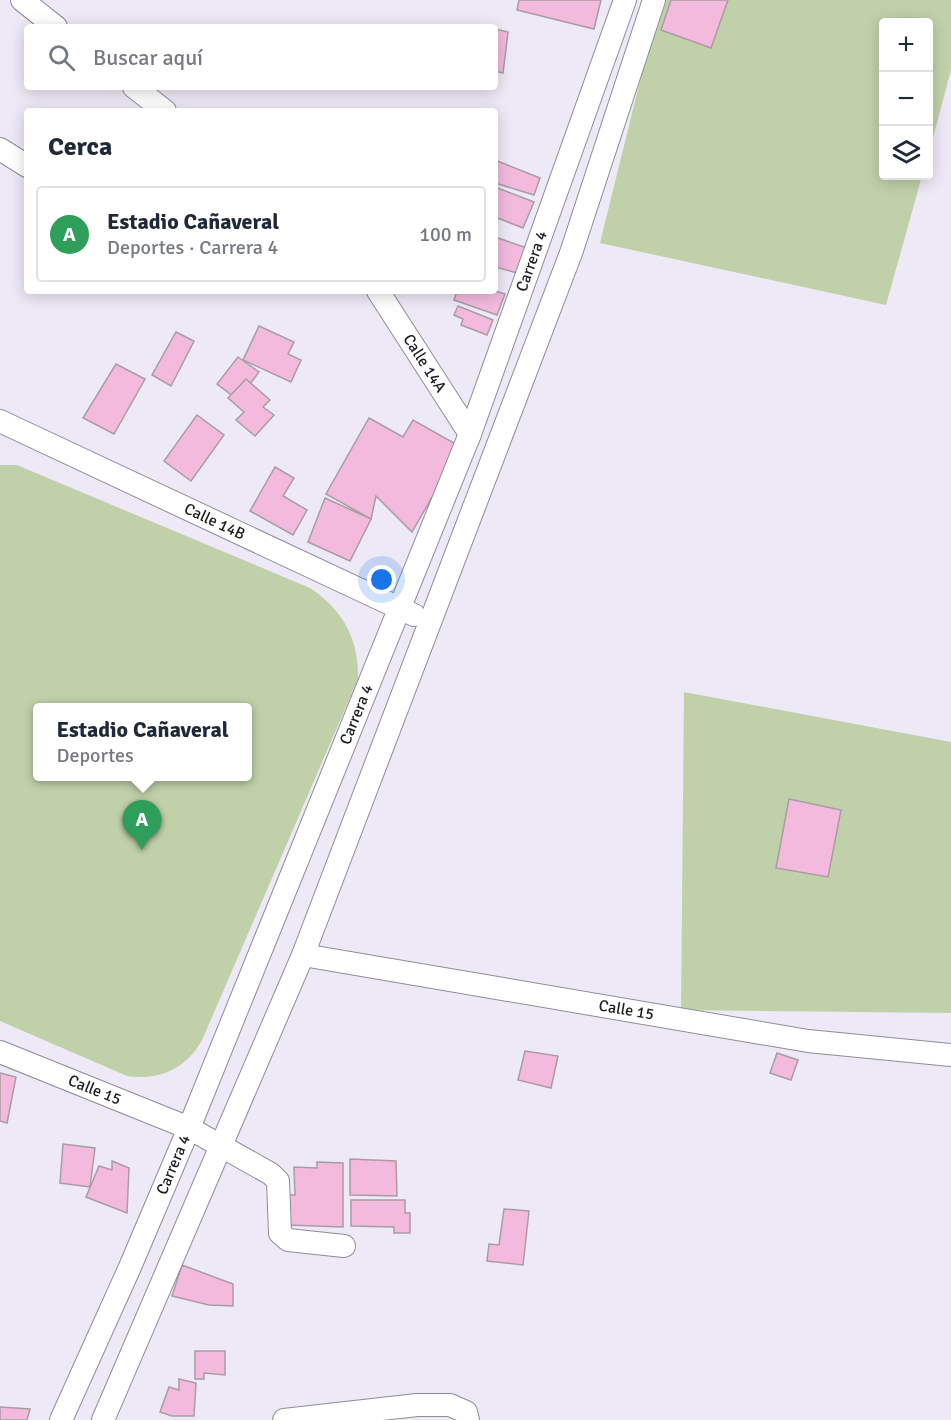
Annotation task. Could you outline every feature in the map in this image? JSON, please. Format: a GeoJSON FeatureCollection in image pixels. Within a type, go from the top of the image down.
{"type":"FeatureCollection","features":[{"type":"Feature","properties":{"kind":"street"},"geometry":{"type":"LineString","coordinates":[[22,0],[52,24]]}},
{"type":"Feature","properties":{"kind":"street","name":"Carrera 4"},"geometry":{"type":"LineString","coordinates":[[61,1420],[189,1128],[470,434],[625,0]]}},
{"type":"Feature","properties":{"kind":"street","name":"Carrera 4"},"geometry":{"type":"LineString","coordinates":[[108,1419],[220,1146],[303,955],[571,253],[654,0]]}},
{"type":"Feature","properties":{"kind":"street"},"geometry":{"type":"LineString","coordinates":[[138,90],[161,108]]}},
{"type":"Feature","properties":{"kind":"street"},"geometry":{"type":"LineString","coordinates":[[0,148],[24,164]]}},
{"type":"Feature","properties":{"kind":"street","name":"Calle 14A"},"geometry":{"type":"LineString","coordinates":[[380,294],[470,434]]}},
{"type":"Feature","properties":{"kind":"street","name":"Calle 14B"},"geometry":{"type":"LineString","coordinates":[[0,422],[429,622]]}},
{"type":"Feature","properties":{"kind":"street","name":"Calle 15"},"geometry":{"type":"LineString","coordinates":[[303,955],[808,1041],[951,1055]]}},
{"type":"Feature","properties":{"kind":"street","name":"Calle 15"},"geometry":{"type":"LineString","coordinates":[[0,1052],[189,1128],[271,1174],[278,1181],[280,1233],[288,1240],[344,1246]]}},
{"type":"Feature","properties":{"kind":"street"},"geometry":{"type":"LineString","coordinates":[[284,1420],[417,1405],[450,1405],[467,1416]]}},
{"type":"Feature","properties":{"kind":"green space"},"geometry":{"type":"Polygon","coordinates":[[[660,0],[951,0],[951,70],[933,138],[933,18],[879,18],[879,180],[921,180],[886,305],[600,243],[660,0]]]}},
{"type":"Feature","properties":{"kind":"green space"},"geometry":{"type":"Polygon","coordinates":[[[0,465],[17,465],[310,588],[332,606],[340,616],[356,651],[358,679],[203,1038],[189,1057],[172,1070],[151,1076],[127,1076],[0,1021],[0,465]]]}},
{"type":"Feature","properties":{"kind":"green space"},"geometry":{"type":"Polygon","coordinates":[[[684,692],[951,742],[951,1013],[681,1010],[684,692]]]}},
{"type":"Feature","properties":{"kind":"building"},"geometry":{"type":"Polygon","coordinates":[[[519,0],[601,0],[594,29],[517,10],[519,0]]]}},
{"type":"Feature","properties":{"kind":"building"},"geometry":{"type":"Polygon","coordinates":[[[671,0],[728,0],[711,48],[661,30],[671,0]]]}},
{"type":"Feature","properties":{"kind":"building"},"geometry":{"type":"Polygon","coordinates":[[[498,30],[508,32],[503,73],[498,72],[498,30]]]}},
{"type":"Feature","properties":{"kind":"building"},"geometry":{"type":"Polygon","coordinates":[[[498,161],[540,178],[534,195],[498,184],[498,161]]]}},
{"type":"Feature","properties":{"kind":"building"},"geometry":{"type":"Polygon","coordinates":[[[498,188],[534,202],[523,228],[498,218],[498,188]]]}},
{"type":"Feature","properties":{"kind":"building"},"geometry":{"type":"Polygon","coordinates":[[[498,238],[527,248],[521,274],[498,268],[498,238]]]}},
{"type":"Feature","properties":{"kind":"building"},"geometry":{"type":"Polygon","coordinates":[[[498,292],[505,294],[497,315],[454,300],[456,294],[498,294],[498,292]]]}},
{"type":"Feature","properties":{"kind":"building"},"geometry":{"type":"Polygon","coordinates":[[[458,306],[493,320],[487,335],[461,325],[463,319],[454,315],[458,306]]]}},
{"type":"Feature","properties":{"kind":"building"},"geometry":{"type":"Polygon","coordinates":[[[259,326],[294,342],[288,354],[301,360],[291,382],[243,360],[259,326]]]}},
{"type":"Feature","properties":{"kind":"building"},"geometry":{"type":"Polygon","coordinates":[[[176,332],[194,341],[171,386],[152,375],[176,332]]]}},
{"type":"Feature","properties":{"kind":"building"},"geometry":{"type":"Polygon","coordinates":[[[238,357],[259,372],[238,400],[217,384],[238,357]]]}},
{"type":"Feature","properties":{"kind":"building"},"geometry":{"type":"Polygon","coordinates":[[[116,364],[145,379],[114,434],[83,418],[116,364]]]}},
{"type":"Feature","properties":{"kind":"building"},"geometry":{"type":"Polygon","coordinates":[[[246,379],[270,400],[263,407],[274,415],[255,436],[236,420],[244,412],[228,398],[246,379]]]}},
{"type":"Feature","properties":{"kind":"building"},"geometry":{"type":"Polygon","coordinates":[[[197,415],[224,435],[191,481],[164,461],[197,415]]]}},
{"type":"Feature","properties":{"kind":"building"},"geometry":{"type":"Polygon","coordinates":[[[369,418],[403,437],[413,420],[461,447],[412,532],[376,496],[371,519],[326,494],[369,418]]]}},
{"type":"Feature","properties":{"kind":"building"},"geometry":{"type":"Polygon","coordinates":[[[275,467],[294,478],[283,496],[307,510],[293,535],[250,511],[275,467]]]}},
{"type":"Feature","properties":{"kind":"building"},"geometry":{"type":"Polygon","coordinates":[[[325,498],[371,519],[350,561],[308,542],[325,498]]]}},
{"type":"Feature","properties":{"kind":"building"},"geometry":{"type":"Polygon","coordinates":[[[789,799],[841,810],[828,877],[776,868],[789,799]]]}},
{"type":"Feature","properties":{"kind":"building"},"geometry":{"type":"Polygon","coordinates":[[[525,1051],[558,1056],[551,1088],[518,1080],[525,1051]]]}},
{"type":"Feature","properties":{"kind":"building"},"geometry":{"type":"Polygon","coordinates":[[[777,1053],[798,1060],[791,1080],[770,1073],[777,1053]]]}},
{"type":"Feature","properties":{"kind":"building"},"geometry":{"type":"Polygon","coordinates":[[[0,1073],[16,1077],[7,1123],[0,1121],[0,1073]]]}},
{"type":"Feature","properties":{"kind":"building"},"geometry":{"type":"Polygon","coordinates":[[[63,1144],[95,1148],[90,1187],[60,1183],[63,1144]]]}},
{"type":"Feature","properties":{"kind":"building"},"geometry":{"type":"Polygon","coordinates":[[[350,1159],[396,1161],[397,1196],[350,1195],[350,1159]]]}},
{"type":"Feature","properties":{"kind":"building"},"geometry":{"type":"Polygon","coordinates":[[[112,1161],[129,1168],[127,1213],[86,1197],[99,1166],[112,1170],[112,1161]]]}},
{"type":"Feature","properties":{"kind":"building"},"geometry":{"type":"Polygon","coordinates":[[[317,1162],[343,1163],[343,1227],[288,1225],[289,1195],[295,1195],[294,1167],[317,1168],[317,1162]]]}},
{"type":"Feature","properties":{"kind":"building"},"geometry":{"type":"Polygon","coordinates":[[[351,1200],[405,1200],[405,1213],[410,1213],[410,1233],[394,1233],[394,1227],[351,1226],[351,1200]]]}},
{"type":"Feature","properties":{"kind":"building"},"geometry":{"type":"Polygon","coordinates":[[[504,1209],[529,1211],[523,1265],[487,1261],[489,1244],[499,1245],[504,1209]]]}},
{"type":"Feature","properties":{"kind":"building"},"geometry":{"type":"Polygon","coordinates":[[[182,1265],[233,1284],[233,1306],[209,1305],[172,1296],[182,1265]]]}},
{"type":"Feature","properties":{"kind":"building"},"geometry":{"type":"Polygon","coordinates":[[[195,1351],[225,1351],[225,1375],[204,1373],[204,1379],[195,1379],[195,1351]]]}},
{"type":"Feature","properties":{"kind":"building"},"geometry":{"type":"Polygon","coordinates":[[[179,1379],[196,1383],[194,1416],[172,1416],[160,1412],[169,1387],[179,1390],[179,1379]]]}},
{"type":"Feature","properties":{"kind":"building"},"geometry":{"type":"Polygon","coordinates":[[[0,1407],[30,1409],[27,1420],[0,1420],[0,1407]]]}},
{"type":"Feature","properties":{"kind":"place","name":"Estadio Cañaveral"},"geometry":{"type":"Point","coordinates":[142,850]}}]}
